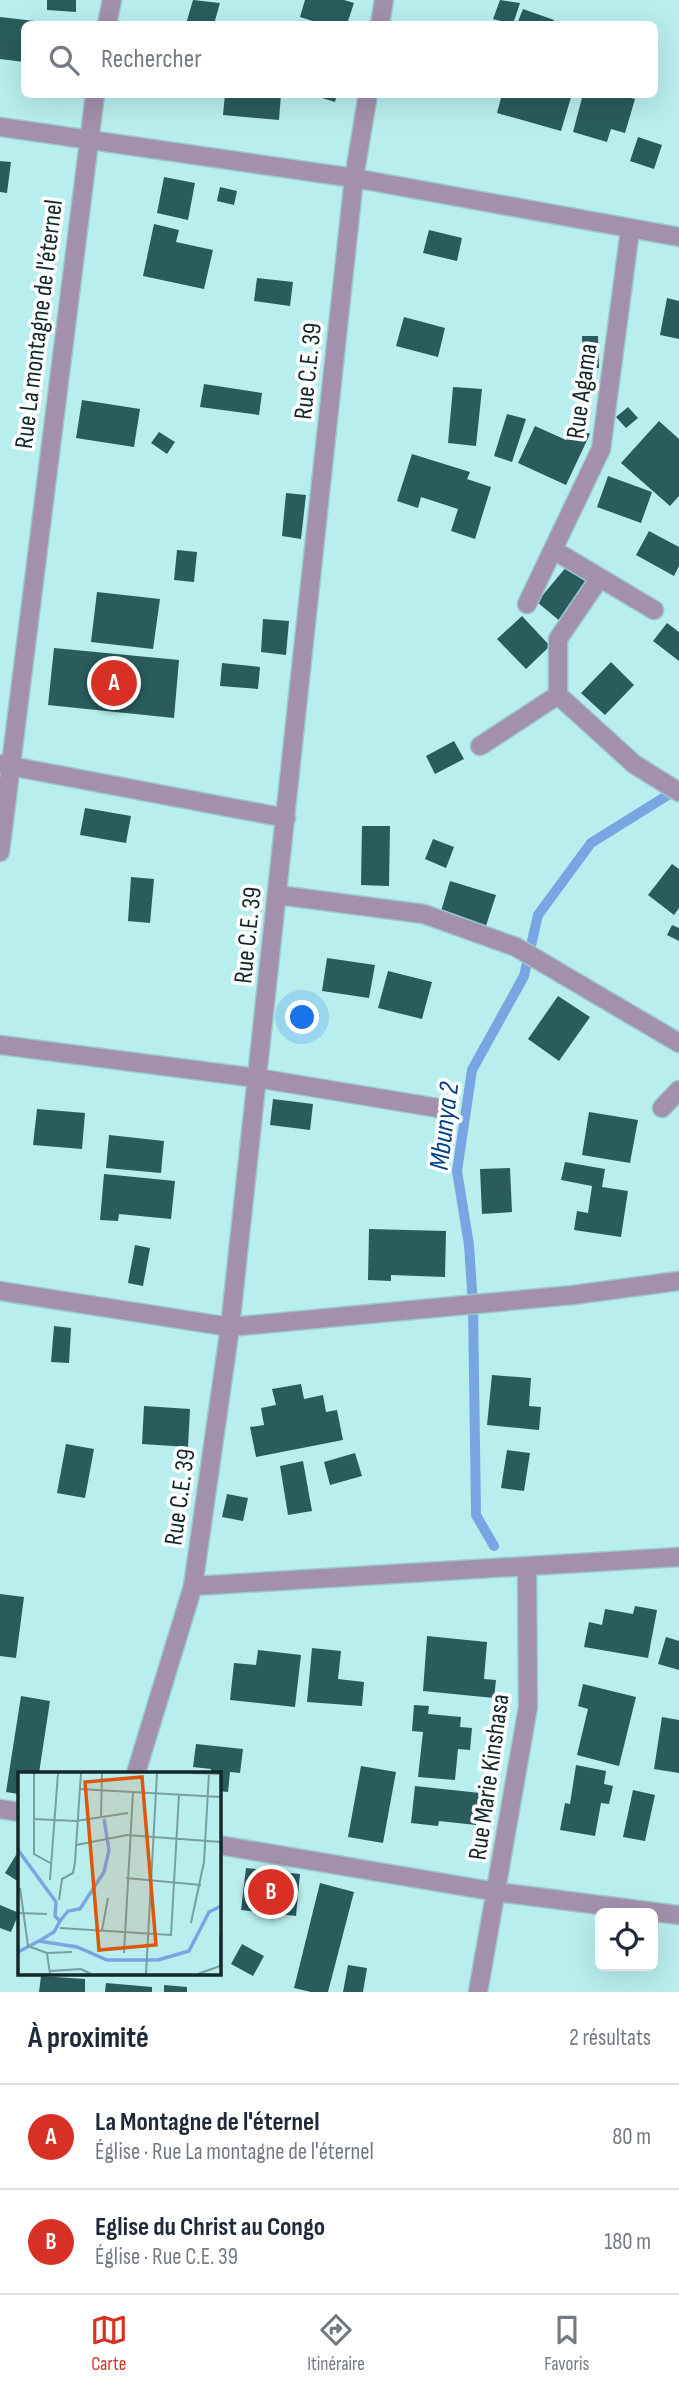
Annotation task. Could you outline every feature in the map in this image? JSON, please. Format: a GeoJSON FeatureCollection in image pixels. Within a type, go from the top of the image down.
{"type":"FeatureCollection","features":[{"type":"Feature","properties":{"kind":"street"},"geometry":{"type":"LineString","coordinates":[[108,21],[112,0]]}},
{"type":"Feature","properties":{"kind":"street"},"geometry":{"type":"LineString","coordinates":[[380,21],[384,0]]}},
{"type":"Feature","properties":{"kind":"street","name":"Rue La montagne de l'éternel"},"geometry":{"type":"LineString","coordinates":[[0,852],[6,765],[94,98]]}},
{"type":"Feature","properties":{"kind":"street","name":"Rue C.E. 39"},"geometry":{"type":"LineString","coordinates":[[136,1772],[193,1586],[230,1327],[354,178],[367,98]]}},
{"type":"Feature","properties":{"kind":"street"},"geometry":{"type":"LineString","coordinates":[[0,127],[354,178],[679,237]]}},
{"type":"Feature","properties":{"kind":"street","name":"Rue Agama"},"geometry":{"type":"LineString","coordinates":[[527,604],[555,551],[601,449],[630,230]]}},
{"type":"Feature","properties":{"kind":"street"},"geometry":{"type":"LineString","coordinates":[[555,551],[654,610]]}},
{"type":"Feature","properties":{"kind":"street"},"geometry":{"type":"LineString","coordinates":[[599,579],[558,639],[558,695],[634,764],[679,792]]}},
{"type":"Feature","properties":{"kind":"street"},"geometry":{"type":"LineString","coordinates":[[480,746],[558,695]]}},
{"type":"Feature","properties":{"kind":"street"},"geometry":{"type":"LineString","coordinates":[[6,765],[286,818]]}},
{"type":"Feature","properties":{"kind":"street"},"geometry":{"type":"LineString","coordinates":[[278,894],[424,914],[516,947],[679,1043]]}},
{"type":"Feature","properties":{"kind":"street"},"geometry":{"type":"LineString","coordinates":[[0,1045],[257,1078],[438,1108]]}},
{"type":"Feature","properties":{"kind":"street"},"geometry":{"type":"LineString","coordinates":[[662,1108],[679,1090]]}},
{"type":"Feature","properties":{"kind":"street"},"geometry":{"type":"LineString","coordinates":[[0,1291],[230,1327],[548,1298],[679,1281]]}},
{"type":"Feature","properties":{"kind":"street"},"geometry":{"type":"LineString","coordinates":[[193,1586],[679,1557]]}},
{"type":"Feature","properties":{"kind":"street","name":"Rue Marie Kinshasa"},"geometry":{"type":"LineString","coordinates":[[478,1992],[528,1707],[527,1567]]}},
{"type":"Feature","properties":{"kind":"street"},"geometry":{"type":"LineString","coordinates":[[0,1809],[18,1812]]}},
{"type":"Feature","properties":{"kind":"street"},"geometry":{"type":"LineString","coordinates":[[220,1845],[497,1892],[679,1915]]}},
{"type":"Feature","properties":{"kind":"building"},"geometry":{"type":"Polygon","coordinates":[[[47,0],[76,0],[76,12],[47,10],[47,0]]]}},
{"type":"Feature","properties":{"kind":"building"},"geometry":{"type":"Polygon","coordinates":[[[193,0],[220,3],[215,21],[187,21],[193,0]]]}},
{"type":"Feature","properties":{"kind":"building"},"geometry":{"type":"Polygon","coordinates":[[[305,0],[344,0],[354,3],[348,21],[313,21],[300,17],[305,0]]]}},
{"type":"Feature","properties":{"kind":"building"},"geometry":{"type":"Polygon","coordinates":[[[500,0],[520,3],[514,21],[493,19],[500,0]]]}},
{"type":"Feature","properties":{"kind":"building"},"geometry":{"type":"Polygon","coordinates":[[[523,9],[554,20],[554,21],[518,21],[523,9]]]}},
{"type":"Feature","properties":{"kind":"building"},"geometry":{"type":"Polygon","coordinates":[[[0,17],[35,21],[21,21],[21,62],[0,59],[0,17]]]}},
{"type":"Feature","properties":{"kind":"building"},"geometry":{"type":"Polygon","coordinates":[[[225,98],[281,98],[279,120],[223,115],[225,98]]]}},
{"type":"Feature","properties":{"kind":"building"},"geometry":{"type":"Polygon","coordinates":[[[501,98],[571,98],[561,131],[497,113],[501,98]]]}},
{"type":"Feature","properties":{"kind":"building"},"geometry":{"type":"Polygon","coordinates":[[[582,98],[635,99],[625,133],[611,129],[607,142],[573,132],[582,98]]]}},
{"type":"Feature","properties":{"kind":"building"},"geometry":{"type":"Polygon","coordinates":[[[638,137],[662,145],[654,169],[630,161],[638,137]]]}},
{"type":"Feature","properties":{"kind":"building"},"geometry":{"type":"Polygon","coordinates":[[[0,161],[11,162],[7,193],[0,192],[0,161]]]}},
{"type":"Feature","properties":{"kind":"building"},"geometry":{"type":"Polygon","coordinates":[[[164,177],[195,183],[188,220],[157,213],[164,177]]]}},
{"type":"Feature","properties":{"kind":"building"},"geometry":{"type":"Polygon","coordinates":[[[220,187],[237,191],[234,205],[217,201],[220,187]]]}},
{"type":"Feature","properties":{"kind":"building"},"geometry":{"type":"Polygon","coordinates":[[[154,224],[179,230],[176,242],[213,250],[204,289],[143,276],[154,224]]]}},
{"type":"Feature","properties":{"kind":"building"},"geometry":{"type":"Polygon","coordinates":[[[429,230],[462,238],[457,261],[423,253],[429,230]]]}},
{"type":"Feature","properties":{"kind":"building"},"geometry":{"type":"Polygon","coordinates":[[[257,278],[293,282],[290,306],[254,301],[257,278]]]}},
{"type":"Feature","properties":{"kind":"building"},"geometry":{"type":"Polygon","coordinates":[[[667,298],[679,301],[679,339],[660,335],[667,298]]]}},
{"type":"Feature","properties":{"kind":"building"},"geometry":{"type":"Polygon","coordinates":[[[404,317],[445,328],[438,357],[396,346],[404,317]]]}},
{"type":"Feature","properties":{"kind":"building"},"geometry":{"type":"Polygon","coordinates":[[[582,336],[598,336],[599,368],[583,369],[582,336]]]}},
{"type":"Feature","properties":{"kind":"building"},"geometry":{"type":"Polygon","coordinates":[[[204,384],[262,393],[259,415],[200,407],[204,384]]]}},
{"type":"Feature","properties":{"kind":"building"},"geometry":{"type":"Polygon","coordinates":[[[453,387],[482,389],[476,446],[448,443],[453,387]]]}},
{"type":"Feature","properties":{"kind":"building"},"geometry":{"type":"Polygon","coordinates":[[[82,400],[140,409],[134,447],[76,438],[82,400]]]}},
{"type":"Feature","properties":{"kind":"building"},"geometry":{"type":"Polygon","coordinates":[[[628,407],[638,418],[626,428],[616,417],[628,407]]]}},
{"type":"Feature","properties":{"kind":"building"},"geometry":{"type":"Polygon","coordinates":[[[507,414],[526,419],[512,462],[494,456],[507,414]]]}},
{"type":"Feature","properties":{"kind":"building"},"geometry":{"type":"Polygon","coordinates":[[[659,421],[679,439],[679,496],[670,506],[621,463],[659,421]]]}},
{"type":"Feature","properties":{"kind":"building"},"geometry":{"type":"Polygon","coordinates":[[[535,426],[566,440],[573,426],[590,434],[566,485],[518,463],[535,426]]]}},
{"type":"Feature","properties":{"kind":"building"},"geometry":{"type":"Polygon","coordinates":[[[159,432],[175,442],[167,454],[151,443],[159,432]]]}},
{"type":"Feature","properties":{"kind":"building"},"geometry":{"type":"Polygon","coordinates":[[[412,454],[470,472],[467,479],[491,487],[475,539],[451,531],[458,509],[421,497],[418,508],[397,501],[412,454]]]}},
{"type":"Feature","properties":{"kind":"building"},"geometry":{"type":"Polygon","coordinates":[[[608,476],[652,492],[641,523],[597,507],[608,476]]]}},
{"type":"Feature","properties":{"kind":"building"},"geometry":{"type":"Polygon","coordinates":[[[286,493],[306,495],[301,539],[282,536],[286,493]]]}},
{"type":"Feature","properties":{"kind":"building"},"geometry":{"type":"Polygon","coordinates":[[[649,531],[679,547],[679,566],[674,576],[636,555],[649,531]]]}},
{"type":"Feature","properties":{"kind":"building"},"geometry":{"type":"Polygon","coordinates":[[[177,550],[197,552],[194,582],[174,580],[177,550]]]}},
{"type":"Feature","properties":{"kind":"building"},"geometry":{"type":"Polygon","coordinates":[[[567,566],[591,585],[561,622],[537,602],[567,566]]]}},
{"type":"Feature","properties":{"kind":"building"},"geometry":{"type":"Polygon","coordinates":[[[97,592],[160,599],[153,649],[91,642],[97,592]]]}},
{"type":"Feature","properties":{"kind":"building"},"geometry":{"type":"Polygon","coordinates":[[[522,616],[550,646],[526,669],[497,639],[522,616]]]}},
{"type":"Feature","properties":{"kind":"building"},"geometry":{"type":"Polygon","coordinates":[[[263,619],[289,621],[286,655],[261,652],[263,619]]]}},
{"type":"Feature","properties":{"kind":"building"},"geometry":{"type":"Polygon","coordinates":[[[667,623],[679,632],[679,661],[653,641],[667,623]]]}},
{"type":"Feature","properties":{"kind":"building"},"geometry":{"type":"Polygon","coordinates":[[[54,648],[179,660],[174,718],[48,705],[54,648]]]}},
{"type":"Feature","properties":{"kind":"building"},"geometry":{"type":"Polygon","coordinates":[[[611,662],[634,685],[605,715],[581,693],[611,662]]]}},
{"type":"Feature","properties":{"kind":"building"},"geometry":{"type":"Polygon","coordinates":[[[222,663],[260,667],[258,689],[220,686],[222,663]]]}},
{"type":"Feature","properties":{"kind":"building"},"geometry":{"type":"Polygon","coordinates":[[[454,741],[464,759],[435,774],[426,756],[454,741]]]}},
{"type":"Feature","properties":{"kind":"building"},"geometry":{"type":"Polygon","coordinates":[[[85,808],[131,816],[126,843],[80,835],[85,808]]]}},
{"type":"Feature","properties":{"kind":"building"},"geometry":{"type":"Polygon","coordinates":[[[362,826],[390,826],[389,886],[361,885],[362,826]]]}},
{"type":"Feature","properties":{"kind":"building"},"geometry":{"type":"Polygon","coordinates":[[[433,839],[454,847],[446,868],[425,859],[433,839]]]}},
{"type":"Feature","properties":{"kind":"building"},"geometry":{"type":"Polygon","coordinates":[[[672,864],[679,869],[679,908],[674,915],[648,895],[672,864]]]}},
{"type":"Feature","properties":{"kind":"building"},"geometry":{"type":"Polygon","coordinates":[[[131,877],[154,879],[150,923],[128,921],[131,877]]]}},
{"type":"Feature","properties":{"kind":"building"},"geometry":{"type":"Polygon","coordinates":[[[450,881],[496,895],[484,932],[439,918],[450,881]]]}},
{"type":"Feature","properties":{"kind":"building"},"geometry":{"type":"Polygon","coordinates":[[[672,925],[679,928],[679,941],[667,935],[672,925]]]}},
{"type":"Feature","properties":{"kind":"building"},"geometry":{"type":"Polygon","coordinates":[[[327,958],[375,965],[369,998],[322,991],[327,958]]]}},
{"type":"Feature","properties":{"kind":"building"},"geometry":{"type":"Polygon","coordinates":[[[388,971],[432,982],[422,1019],[378,1008],[388,971]]]}},
{"type":"Feature","properties":{"kind":"building"},"geometry":{"type":"Polygon","coordinates":[[[558,996],[590,1017],[559,1061],[528,1039],[558,996]]]}},
{"type":"Feature","properties":{"kind":"building"},"geometry":{"type":"Polygon","coordinates":[[[273,1099],[313,1104],[310,1130],[270,1125],[273,1099]]]}},
{"type":"Feature","properties":{"kind":"building"},"geometry":{"type":"Polygon","coordinates":[[[37,1109],[85,1113],[82,1149],[33,1145],[37,1109]]]}},
{"type":"Feature","properties":{"kind":"building"},"geometry":{"type":"Polygon","coordinates":[[[589,1112],[638,1120],[630,1163],[582,1155],[589,1112]]]}},
{"type":"Feature","properties":{"kind":"building"},"geometry":{"type":"Polygon","coordinates":[[[109,1135],[164,1141],[161,1173],[106,1168],[109,1135]]]}},
{"type":"Feature","properties":{"kind":"building"},"geometry":{"type":"Polygon","coordinates":[[[565,1162],[605,1169],[602,1187],[628,1191],[621,1237],[574,1230],[577,1211],[588,1213],[592,1186],[561,1180],[565,1162]]]}},
{"type":"Feature","properties":{"kind":"building"},"geometry":{"type":"Polygon","coordinates":[[[510,1168],[512,1212],[482,1214],[480,1169],[510,1168]]]}},
{"type":"Feature","properties":{"kind":"building"},"geometry":{"type":"Polygon","coordinates":[[[104,1174],[175,1181],[171,1219],[119,1214],[118,1221],[100,1220],[104,1174]]]}},
{"type":"Feature","properties":{"kind":"building"},"geometry":{"type":"Polygon","coordinates":[[[369,1229],[446,1231],[445,1277],[391,1275],[391,1281],[368,1280],[369,1229]]]}},
{"type":"Feature","properties":{"kind":"building"},"geometry":{"type":"Polygon","coordinates":[[[135,1245],[150,1248],[143,1286],[128,1283],[135,1245]]]}},
{"type":"Feature","properties":{"kind":"building"},"geometry":{"type":"Polygon","coordinates":[[[54,1326],[71,1328],[69,1363],[51,1362],[54,1326]]]}},
{"type":"Feature","properties":{"kind":"building"},"geometry":{"type":"Polygon","coordinates":[[[492,1375],[531,1378],[529,1406],[541,1407],[539,1430],[487,1425],[492,1375]]]}},
{"type":"Feature","properties":{"kind":"building"},"geometry":{"type":"Polygon","coordinates":[[[301,1384],[304,1399],[323,1395],[326,1412],[337,1410],[343,1440],[256,1457],[250,1427],[264,1425],[261,1408],[276,1405],[272,1389],[301,1384]]]}},
{"type":"Feature","properties":{"kind":"building"},"geometry":{"type":"Polygon","coordinates":[[[144,1406],[190,1409],[188,1447],[142,1444],[144,1406]]]}},
{"type":"Feature","properties":{"kind":"building"},"geometry":{"type":"Polygon","coordinates":[[[66,1444],[94,1449],[85,1498],[57,1493],[66,1444]]]}},
{"type":"Feature","properties":{"kind":"building"},"geometry":{"type":"Polygon","coordinates":[[[507,1450],[530,1453],[524,1491],[501,1488],[507,1450]]]}},
{"type":"Feature","properties":{"kind":"building"},"geometry":{"type":"Polygon","coordinates":[[[355,1453],[362,1476],[330,1485],[324,1462],[355,1453]]]}},
{"type":"Feature","properties":{"kind":"building"},"geometry":{"type":"Polygon","coordinates":[[[303,1461],[312,1511],[288,1515],[280,1466],[303,1461]]]}},
{"type":"Feature","properties":{"kind":"building"},"geometry":{"type":"Polygon","coordinates":[[[227,1494],[248,1498],[243,1521],[222,1517],[227,1494]]]}},
{"type":"Feature","properties":{"kind":"building"},"geometry":{"type":"Polygon","coordinates":[[[0,1594],[24,1597],[16,1658],[0,1656],[0,1594]]]}},
{"type":"Feature","properties":{"kind":"building"},"geometry":{"type":"Polygon","coordinates":[[[635,1606],[657,1610],[648,1658],[584,1647],[589,1622],[602,1625],[605,1609],[633,1614],[635,1606]]]}},
{"type":"Feature","properties":{"kind":"building"},"geometry":{"type":"Polygon","coordinates":[[[427,1636],[487,1642],[484,1679],[496,1680],[494,1698],[423,1691],[427,1636]]]}},
{"type":"Feature","properties":{"kind":"building"},"geometry":{"type":"Polygon","coordinates":[[[666,1637],[679,1641],[679,1670],[658,1664],[666,1637]]]}},
{"type":"Feature","properties":{"kind":"building"},"geometry":{"type":"Polygon","coordinates":[[[312,1648],[341,1651],[338,1679],[364,1682],[362,1706],[307,1702],[312,1648]]]}},
{"type":"Feature","properties":{"kind":"building"},"geometry":{"type":"Polygon","coordinates":[[[258,1650],[301,1655],[295,1707],[230,1700],[234,1663],[256,1665],[258,1650]]]}},
{"type":"Feature","properties":{"kind":"building"},"geometry":{"type":"Polygon","coordinates":[[[583,1684],[636,1697],[619,1766],[577,1755],[588,1709],[578,1706],[583,1684]]]}},
{"type":"Feature","properties":{"kind":"building"},"geometry":{"type":"Polygon","coordinates":[[[21,1696],[50,1701],[39,1772],[18,1772],[18,1794],[6,1792],[21,1696]]]}},
{"type":"Feature","properties":{"kind":"building"},"geometry":{"type":"Polygon","coordinates":[[[414,1705],[429,1706],[428,1714],[461,1717],[460,1727],[472,1728],[470,1750],[458,1749],[455,1780],[418,1777],[423,1732],[412,1731],[414,1705]]]}},
{"type":"Feature","properties":{"kind":"building"},"geometry":{"type":"Polygon","coordinates":[[[662,1717],[679,1720],[679,1773],[654,1769],[662,1717]]]}},
{"type":"Feature","properties":{"kind":"building"},"geometry":{"type":"Polygon","coordinates":[[[196,1744],[243,1749],[240,1773],[230,1772],[228,1792],[220,1791],[220,1772],[193,1767],[196,1744]]]}},
{"type":"Feature","properties":{"kind":"building"},"geometry":{"type":"Polygon","coordinates":[[[576,1765],[606,1771],[604,1784],[613,1786],[609,1804],[601,1803],[595,1836],[560,1830],[565,1803],[570,1804],[576,1765]]]}},
{"type":"Feature","properties":{"kind":"building"},"geometry":{"type":"Polygon","coordinates":[[[361,1766],[396,1772],[383,1843],[348,1837],[361,1766]]]}},
{"type":"Feature","properties":{"kind":"building"},"geometry":{"type":"Polygon","coordinates":[[[415,1786],[480,1793],[476,1825],[439,1821],[438,1826],[411,1823],[415,1786]]]}},
{"type":"Feature","properties":{"kind":"building"},"geometry":{"type":"Polygon","coordinates":[[[633,1790],[655,1795],[645,1841],[623,1837],[633,1790]]]}},
{"type":"Feature","properties":{"kind":"building"},"geometry":{"type":"Polygon","coordinates":[[[16,1855],[18,1856],[18,1881],[5,1873],[16,1855]]]}},
{"type":"Feature","properties":{"kind":"building"},"geometry":{"type":"Polygon","coordinates":[[[246,1868],[300,1874],[296,1916],[241,1910],[246,1868]]]}},
{"type":"Feature","properties":{"kind":"building"},"geometry":{"type":"Polygon","coordinates":[[[320,1883],[354,1892],[328,1992],[311,1992],[294,1988],[320,1883]]]}},
{"type":"Feature","properties":{"kind":"building"},"geometry":{"type":"Polygon","coordinates":[[[0,1905],[18,1913],[11,1932],[0,1928],[0,1905]]]}},
{"type":"Feature","properties":{"kind":"building"},"geometry":{"type":"Polygon","coordinates":[[[242,1944],[264,1956],[253,1976],[231,1964],[242,1944]]]}},
{"type":"Feature","properties":{"kind":"building"},"geometry":{"type":"Polygon","coordinates":[[[348,1965],[367,1968],[363,1992],[343,1992],[348,1965]]]}},
{"type":"Feature","properties":{"kind":"building"},"geometry":{"type":"Polygon","coordinates":[[[41,1976],[85,1979],[85,1992],[39,1992],[41,1976]]]}},
{"type":"Feature","properties":{"kind":"building"},"geometry":{"type":"Polygon","coordinates":[[[106,1983],[152,1987],[152,1992],[105,1992],[106,1983]]]}},
{"type":"Feature","properties":{"kind":"building"},"geometry":{"type":"Polygon","coordinates":[[[164,1985],[187,1987],[187,1992],[164,1992],[164,1985]]]}},
{"type":"Feature","properties":{"kind":"waterway","name":"Mbunya 2"},"geometry":{"type":"LineString","coordinates":[[494,1546],[476,1515],[473,1305],[469,1245],[457,1171],[472,1070],[524,976],[538,915],[591,843],[676,790]]}},
{"type":"Feature","properties":{"kind":"place","name":"La Montagne de l'éternel"},"geometry":{"type":"Point","coordinates":[114,683]}},
{"type":"Feature","properties":{"kind":"place","name":"Eglise du Christ au Congo"},"geometry":{"type":"Point","coordinates":[271,1892]}}]}
